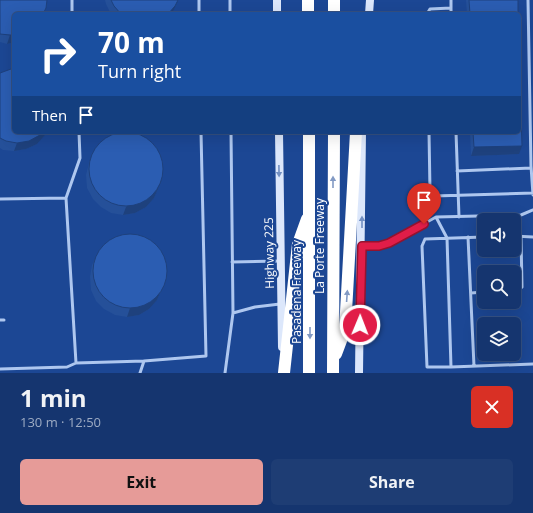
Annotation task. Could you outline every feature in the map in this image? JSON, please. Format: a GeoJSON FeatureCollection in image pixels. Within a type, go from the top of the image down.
{"type":"FeatureCollection","features":[{"type":"Feature","properties":{"kind":"highway"},"geometry":{"type":"LineString","coordinates":[[308,0],[308,12]]}},
{"type":"Feature","properties":{"kind":"highway"},"geometry":{"type":"LineString","coordinates":[[334,0],[334,12]]}},
{"type":"Feature","properties":{"kind":"highway","name":"La Porte Freeway"},"geometry":{"type":"LineString","coordinates":[[309,134],[310,210]]}},
{"type":"Feature","properties":{"kind":"highway","name":"La Porte Freeway"},"geometry":{"type":"LineString","coordinates":[[333,360],[334,134]]}},
{"type":"Feature","properties":{"kind":"highway"},"geometry":{"type":"LineString","coordinates":[[333,373],[333,360],[345,330],[356,134]]}},
{"type":"Feature","properties":{"kind":"highway"},"geometry":{"type":"LineString","coordinates":[[283,373],[298,244],[310,210]]}},
{"type":"Feature","properties":{"kind":"highway","name":"Pasadena Freeway"},"geometry":{"type":"LineString","coordinates":[[310,210],[310,373]]}},
{"type":"Feature","properties":{"kind":"main road"},"geometry":{"type":"LineString","coordinates":[[276,0],[277,12]]}},
{"type":"Feature","properties":{"kind":"main road"},"geometry":{"type":"LineString","coordinates":[[369,12],[370,0]]}},
{"type":"Feature","properties":{"kind":"main road","name":"Highway 225"},"geometry":{"type":"LineString","coordinates":[[279,134],[283,373]]}},
{"type":"Feature","properties":{"kind":"main road"},"geometry":{"type":"LineString","coordinates":[[359,373],[362,246],[362,134]]}},
{"type":"Feature","properties":{"kind":"lane"},"geometry":{"type":"LineString","coordinates":[[72,0],[72,12]]}},
{"type":"Feature","properties":{"kind":"lane"},"geometry":{"type":"LineString","coordinates":[[199,0],[199,12]]}},
{"type":"Feature","properties":{"kind":"lane"},"geometry":{"type":"LineString","coordinates":[[230,0],[230,12]]}},
{"type":"Feature","properties":{"kind":"lane"},"geometry":{"type":"LineString","coordinates":[[451,0],[451,12]]}},
{"type":"Feature","properties":{"kind":"lane"},"geometry":{"type":"LineString","coordinates":[[429,134],[430,191],[434,196],[533,194],[531,168],[528,0]]}},
{"type":"Feature","properties":{"kind":"lane"},"geometry":{"type":"LineString","coordinates":[[428,12],[430,9],[451,8]]}},
{"type":"Feature","properties":{"kind":"lane"},"geometry":{"type":"LineString","coordinates":[[76,363],[66,198],[80,158],[79,134]]}},
{"type":"Feature","properties":{"kind":"lane"},"geometry":{"type":"LineString","coordinates":[[0,369],[67,367],[76,363],[144,361],[206,356],[201,134]]}},
{"type":"Feature","properties":{"kind":"lane"},"geometry":{"type":"LineString","coordinates":[[225,373],[233,313],[231,134]]}},
{"type":"Feature","properties":{"kind":"lane"},"geometry":{"type":"LineString","coordinates":[[456,134],[459,217]]}},
{"type":"Feature","properties":{"kind":"lane"},"geometry":{"type":"LineString","coordinates":[[457,171],[531,168]]}},
{"type":"Feature","properties":{"kind":"lane"},"geometry":{"type":"LineString","coordinates":[[0,199],[66,198]]}},
{"type":"Feature","properties":{"kind":"lane"},"geometry":{"type":"LineString","coordinates":[[362,246],[379,246],[389,243],[436,217],[521,215],[533,210]]}},
{"type":"Feature","properties":{"kind":"lane"},"geometry":{"type":"LineString","coordinates":[[436,217],[447,238],[451,367]]}},
{"type":"Feature","properties":{"kind":"lane"},"geometry":{"type":"LineString","coordinates":[[477,236],[425,239],[422,246],[427,367],[533,364]]}},
{"type":"Feature","properties":{"kind":"lane"},"geometry":{"type":"LineString","coordinates":[[521,288],[521,237],[533,236]]}},
{"type":"Feature","properties":{"kind":"lane"},"geometry":{"type":"LineString","coordinates":[[468,237],[474,366]]}},
{"type":"Feature","properties":{"kind":"lane"},"geometry":{"type":"LineString","coordinates":[[232,262],[281,261]]}},
{"type":"Feature","properties":{"kind":"lane"},"geometry":{"type":"LineString","coordinates":[[471,293],[477,293]]}},
{"type":"Feature","properties":{"kind":"lane"},"geometry":{"type":"LineString","coordinates":[[233,313],[255,307],[281,304]]}},
{"type":"Feature","properties":{"kind":"lane"},"geometry":{"type":"LineString","coordinates":[[140,373],[144,361]]}},
{"type":"Feature","properties":{"kind":"building"},"geometry":{"type":"Polygon","coordinates":[[[0,0],[47,0],[44,12],[12,12],[12,35],[0,34],[0,0]]]}},
{"type":"Feature","properties":{"kind":"building"},"geometry":{"type":"Polygon","coordinates":[[[111,0],[178,0],[170,12],[119,12],[111,0]]]}},
{"type":"Feature","properties":{"kind":"building"},"geometry":{"type":"Polygon","coordinates":[[[469,0],[518,0],[518,12],[470,12],[469,0]]]}},
{"type":"Feature","properties":{"kind":"building"},"geometry":{"type":"Polygon","coordinates":[[[12,69],[12,134],[41,134],[29,141],[17,143],[0,138],[0,73],[12,69]]]}},
{"type":"Feature","properties":{"kind":"building"},"geometry":{"type":"Polygon","coordinates":[[[521,114],[522,146],[474,147],[473,134],[521,134],[521,114]]]}},
{"type":"Feature","properties":{"kind":"building"},"geometry":{"type":"Polygon","coordinates":[[[116,134],[136,134],[146,138],[157,149],[162,162],[162,176],[157,189],[146,200],[133,205],[119,205],[106,200],[95,189],[90,176],[90,162],[95,149],[106,138],[116,134]]]}},
{"type":"Feature","properties":{"kind":"building"},"geometry":{"type":"Polygon","coordinates":[[[130,234],[144,237],[156,245],[164,257],[167,271],[164,285],[156,297],[144,305],[130,308],[116,305],[104,297],[96,285],[93,271],[96,257],[104,245],[116,237],[130,234]]]}},
{"type":"Feature","properties":{"kind":"route"},"geometry":{"type":"LineString","coordinates":[[360,325],[362,246],[379,246],[389,243],[424,224]]}}]}
